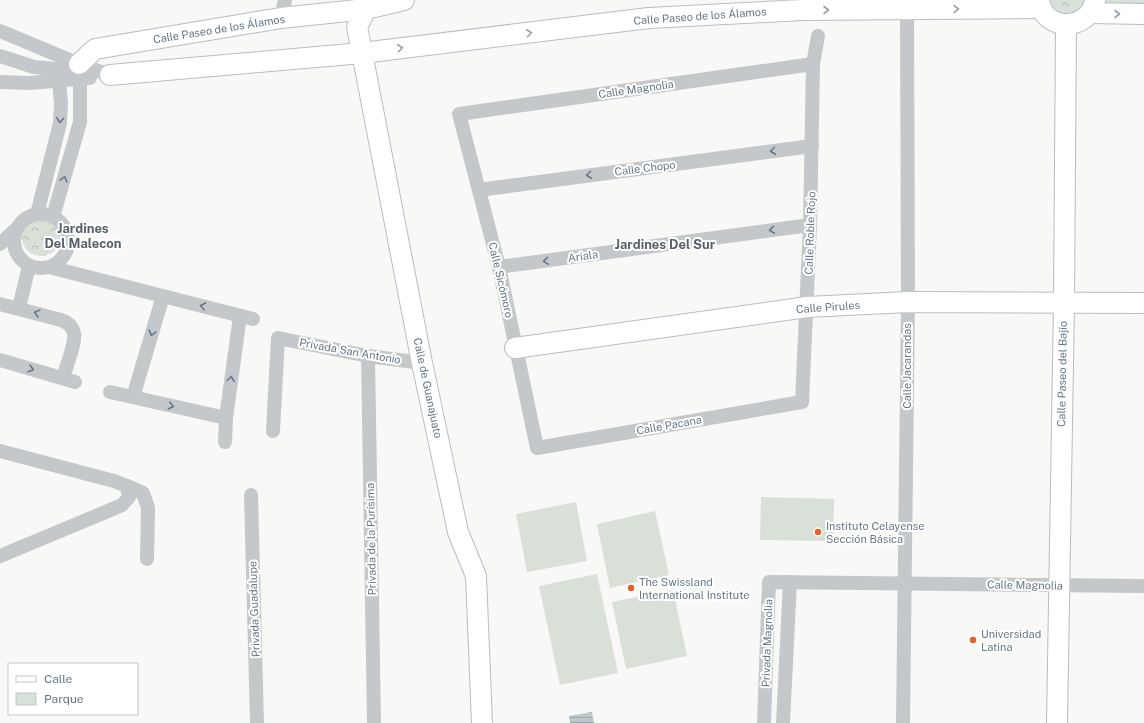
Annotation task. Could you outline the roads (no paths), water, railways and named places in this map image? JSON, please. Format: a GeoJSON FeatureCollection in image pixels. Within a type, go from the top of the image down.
{"type":"FeatureCollection","features":[{"type":"Feature","properties":{"kind":"main road","name":"Calle Paseo de los Álamos"},"geometry":{"type":"LineString","coordinates":[[80,72],[95,49],[283,9],[366,9],[404,0]]}},
{"type":"Feature","properties":{"kind":"main road","name":"Calle Paseo de los Álamos"},"geometry":{"type":"LineString","coordinates":[[110,75],[362,53],[649,18],[803,5],[907,10],[1040,4]]}},
{"type":"Feature","properties":{"kind":"main road"},"geometry":{"type":"LineString","coordinates":[[1040,4],[1051,21],[1066,25],[1080,22],[1093,7],[1144,14]]}},
{"type":"Feature","properties":{"kind":"main road"},"geometry":{"type":"LineString","coordinates":[[362,53],[357,27],[366,9]]}},
{"type":"Feature","properties":{"kind":"main road","name":"Calle Paseo del Bajío"},"geometry":{"type":"LineString","coordinates":[[1057,723],[1058,586],[1064,303],[1066,25]]}},
{"type":"Feature","properties":{"kind":"main road","name":"Calle de Guanajuato"},"geometry":{"type":"LineString","coordinates":[[362,53],[422,363],[458,532],[476,576],[482,723]]}},
{"type":"Feature","properties":{"kind":"main road","name":"Calle Pirules"},"geometry":{"type":"LineString","coordinates":[[516,348],[807,307],[908,302],[1144,303]]}},
{"type":"Feature","properties":{"kind":"street","name":"Calle Jacarandas"},"geometry":{"type":"LineString","coordinates":[[903,723],[908,302],[907,10]]}},
{"type":"Feature","properties":{"kind":"street","name":"Calle Paseo de los Álamos"},"geometry":{"type":"LineString","coordinates":[[0,31],[80,72],[110,75]]}},
{"type":"Feature","properties":{"kind":"street","name":"Calle Roble Rojo"},"geometry":{"type":"LineString","coordinates":[[802,402],[810,225],[813,64],[818,36]]}},
{"type":"Feature","properties":{"kind":"street","name":"Calle Paseo de los Álamos"},"geometry":{"type":"LineString","coordinates":[[0,56],[34,67],[110,75]]}},
{"type":"Feature","properties":{"kind":"street","name":"Calle Magnolia"},"geometry":{"type":"LineString","coordinates":[[459,114],[813,64]]}},
{"type":"Feature","properties":{"kind":"street","name":"Calle Paseo de los Álamos"},"geometry":{"type":"LineString","coordinates":[[0,82],[28,83],[59,81],[80,72]]}},
{"type":"Feature","properties":{"kind":"street"},"geometry":{"type":"LineString","coordinates":[[53,217],[80,122],[80,72]]}},
{"type":"Feature","properties":{"kind":"street"},"geometry":{"type":"LineString","coordinates":[[37,214],[60,123],[61,103],[59,81]]}},
{"type":"Feature","properties":{"kind":"street","name":"Calle Sicómoro"},"geometry":{"type":"LineString","coordinates":[[459,114],[499,268],[537,448]]}},
{"type":"Feature","properties":{"kind":"street","name":"Calle Chopo"},"geometry":{"type":"LineString","coordinates":[[479,190],[812,146]]}},
{"type":"Feature","properties":{"kind":"street"},"geometry":{"type":"LineString","coordinates":[[0,244],[21,222],[28,217],[37,214],[45,214],[53,217],[60,222],[66,230],[68,239],[67,248],[63,256],[57,263],[49,267]]}},
{"type":"Feature","properties":{"kind":"street","name":"Ariala"},"geometry":{"type":"LineString","coordinates":[[499,268],[810,225]]}},
{"type":"Feature","properties":{"kind":"street"},"geometry":{"type":"LineString","coordinates":[[15,230],[13,240],[14,249],[24,262],[19,308]]}},
{"type":"Feature","properties":{"kind":"street"},"geometry":{"type":"LineString","coordinates":[[0,252],[39,268],[49,267],[247,317],[226,418],[225,442]]}},
{"type":"Feature","properties":{"kind":"street"},"geometry":{"type":"LineString","coordinates":[[63,256],[73,273]]}},
{"type":"Feature","properties":{"kind":"street"},"geometry":{"type":"LineString","coordinates":[[133,397],[163,296]]}},
{"type":"Feature","properties":{"kind":"street"},"geometry":{"type":"LineString","coordinates":[[0,304],[67,322],[71,326],[74,333],[69,380],[0,360]]}},
{"type":"Feature","properties":{"kind":"street","name":"Privada San Antonio"},"geometry":{"type":"LineString","coordinates":[[273,431],[278,338],[368,356],[422,363]]}},
{"type":"Feature","properties":{"kind":"street","name":"Privada de la Purísima"},"geometry":{"type":"LineString","coordinates":[[368,356],[374,723]]}},
{"type":"Feature","properties":{"kind":"street"},"geometry":{"type":"LineString","coordinates":[[110,392],[226,418]]}},
{"type":"Feature","properties":{"kind":"street","name":"Calle Pacana"},"geometry":{"type":"LineString","coordinates":[[537,448],[802,402]]}},
{"type":"Feature","properties":{"kind":"street"},"geometry":{"type":"LineString","coordinates":[[0,451],[114,481],[143,494],[148,508],[147,559]]}},
{"type":"Feature","properties":{"kind":"street"},"geometry":{"type":"LineString","coordinates":[[0,556],[122,505],[129,497],[127,486]]}},
{"type":"Feature","properties":{"kind":"street","name":"Privada Guadalupe"},"geometry":{"type":"LineString","coordinates":[[251,495],[257,723]]}},
{"type":"Feature","properties":{"kind":"street","name":"Privada Magnolia"},"geometry":{"type":"LineString","coordinates":[[764,723],[770,582],[905,584]]}},
{"type":"Feature","properties":{"kind":"street","name":"Privada Magnolia"},"geometry":{"type":"LineString","coordinates":[[783,723],[790,582]]}},
{"type":"Feature","properties":{"kind":"street","name":"Calle Magnolia"},"geometry":{"type":"LineString","coordinates":[[905,584],[1144,586]]}},
{"type":"Feature","properties":{"kind":"street"},"geometry":{"type":"LineString","coordinates":[[766,668],[786,667]]}},
{"type":"Feature","properties":{"kind":"place","name":"Instituto Celayense Sección Básica"},"geometry":{"type":"Point","coordinates":[818,532]}},
{"type":"Feature","properties":{"kind":"place","name":"The Swissland International Institute"},"geometry":{"type":"Point","coordinates":[631,588]}},
{"type":"Feature","properties":{"kind":"place","name":"Universidad Latina"},"geometry":{"type":"Point","coordinates":[973,640]}},
{"type":"Feature","properties":{"kind":"district","name":"Jardines Del Malecon"},"geometry":{"type":"Point","coordinates":[83,236]}},
{"type":"Feature","properties":{"kind":"district","name":"Jardines Del Sur"},"geometry":{"type":"Point","coordinates":[665,244]}}]}
